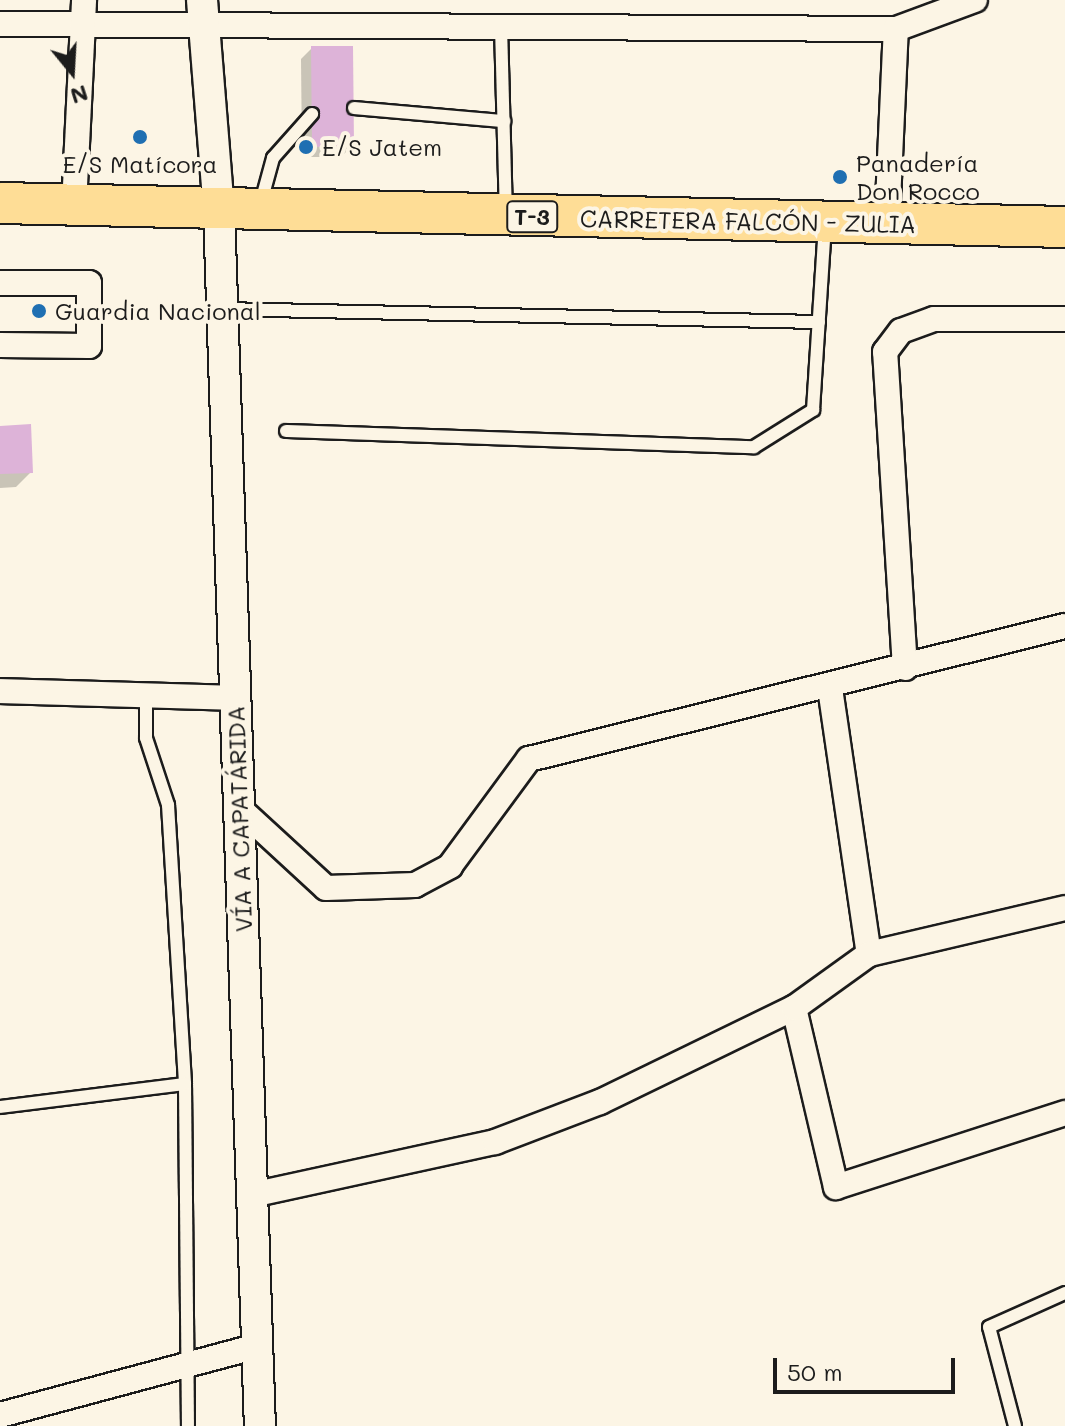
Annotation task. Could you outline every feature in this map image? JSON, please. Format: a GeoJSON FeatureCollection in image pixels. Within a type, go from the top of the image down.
{"type":"FeatureCollection","features":[{"type":"Feature","properties":{"kind":"highway","name":"CARRETERA FALCÓN - ZULIA"},"geometry":{"type":"LineString","coordinates":[[0,203],[219,212],[1065,227]]}},
{"type":"Feature","properties":{"kind":"street"},"geometry":{"type":"LineString","coordinates":[[0,24],[81,11],[203,11],[501,26],[896,29],[961,2]]}},
{"type":"Feature","properties":{"kind":"street"},"geometry":{"type":"LineString","coordinates":[[74,206],[81,11]]}},
{"type":"Feature","properties":{"kind":"street","name":"VÍA A CAPATÁRIDA"},"geometry":{"type":"LineString","coordinates":[[203,11],[219,212],[260,1426]]}},
{"type":"Feature","properties":{"kind":"street"},"geometry":{"type":"LineString","coordinates":[[887,224],[896,29]]}},
{"type":"Feature","properties":{"kind":"street"},"geometry":{"type":"LineString","coordinates":[[0,283],[89,283],[89,346],[0,345]]}},
{"type":"Feature","properties":{"kind":"street"},"geometry":{"type":"LineString","coordinates":[[905,668],[885,352],[901,331],[934,319],[1065,319]]}},
{"type":"Feature","properties":{"kind":"street"},"geometry":{"type":"LineString","coordinates":[[239,808],[326,888],[415,885],[450,866],[529,759],[830,688],[1065,626]]}},
{"type":"Feature","properties":{"kind":"street"},"geometry":{"type":"LineString","coordinates":[[830,688],[869,954]]}},
{"type":"Feature","properties":{"kind":"street"},"geometry":{"type":"LineString","coordinates":[[0,691],[235,698]]}},
{"type":"Feature","properties":{"kind":"street"},"geometry":{"type":"LineString","coordinates":[[252,1195],[495,1142],[600,1102],[794,1008],[869,954],[1065,908]]}},
{"type":"Feature","properties":{"kind":"street"},"geometry":{"type":"LineString","coordinates":[[794,1008],[836,1187],[1065,1113]]}},
{"type":"Feature","properties":{"kind":"street"},"geometry":{"type":"LineString","coordinates":[[0,1415],[182,1363],[257,1346]]}},
{"type":"Feature","properties":{"kind":"lane"},"geometry":{"type":"LineString","coordinates":[[501,26],[506,217]]}},
{"type":"Feature","properties":{"kind":"lane"},"geometry":{"type":"LineString","coordinates":[[354,108],[504,121]]}},
{"type":"Feature","properties":{"kind":"lane"},"geometry":{"type":"LineString","coordinates":[[258,212],[273,158],[312,114]]}},
{"type":"Feature","properties":{"kind":"lane"},"geometry":{"type":"LineString","coordinates":[[286,431],[754,447],[813,410],[825,223]]}},
{"type":"Feature","properties":{"kind":"lane"},"geometry":{"type":"LineString","coordinates":[[222,309],[819,322]]}},
{"type":"Feature","properties":{"kind":"lane"},"geometry":{"type":"LineString","coordinates":[[146,696],[146,738],[168,805],[185,1084],[182,1363],[188,1426]]}},
{"type":"Feature","properties":{"kind":"lane"},"geometry":{"type":"LineString","coordinates":[[0,1107],[185,1084]]}},
{"type":"Feature","properties":{"kind":"lane"},"geometry":{"type":"LineString","coordinates":[[1015,1426],[989,1327],[1065,1293]]}},
{"type":"Feature","properties":{"kind":"building"},"geometry":{"type":"Polygon","coordinates":[[[311,46],[353,46],[354,146],[312,147],[311,46]]]}},
{"type":"Feature","properties":{"kind":"building"},"geometry":{"type":"Polygon","coordinates":[[[31,424],[33,473],[0,474],[0,426],[31,424]]]}},
{"type":"Feature","properties":{"kind":"place","name":"E/S Matícora"},"geometry":{"type":"Point","coordinates":[140,137]}},
{"type":"Feature","properties":{"kind":"place","name":"E/S Jatem"},"geometry":{"type":"Point","coordinates":[306,147]}},
{"type":"Feature","properties":{"kind":"place","name":"Panadería Don Rocco"},"geometry":{"type":"Point","coordinates":[840,177]}},
{"type":"Feature","properties":{"kind":"place","name":"Guardia Nacional"},"geometry":{"type":"Point","coordinates":[39,311]}}]}
